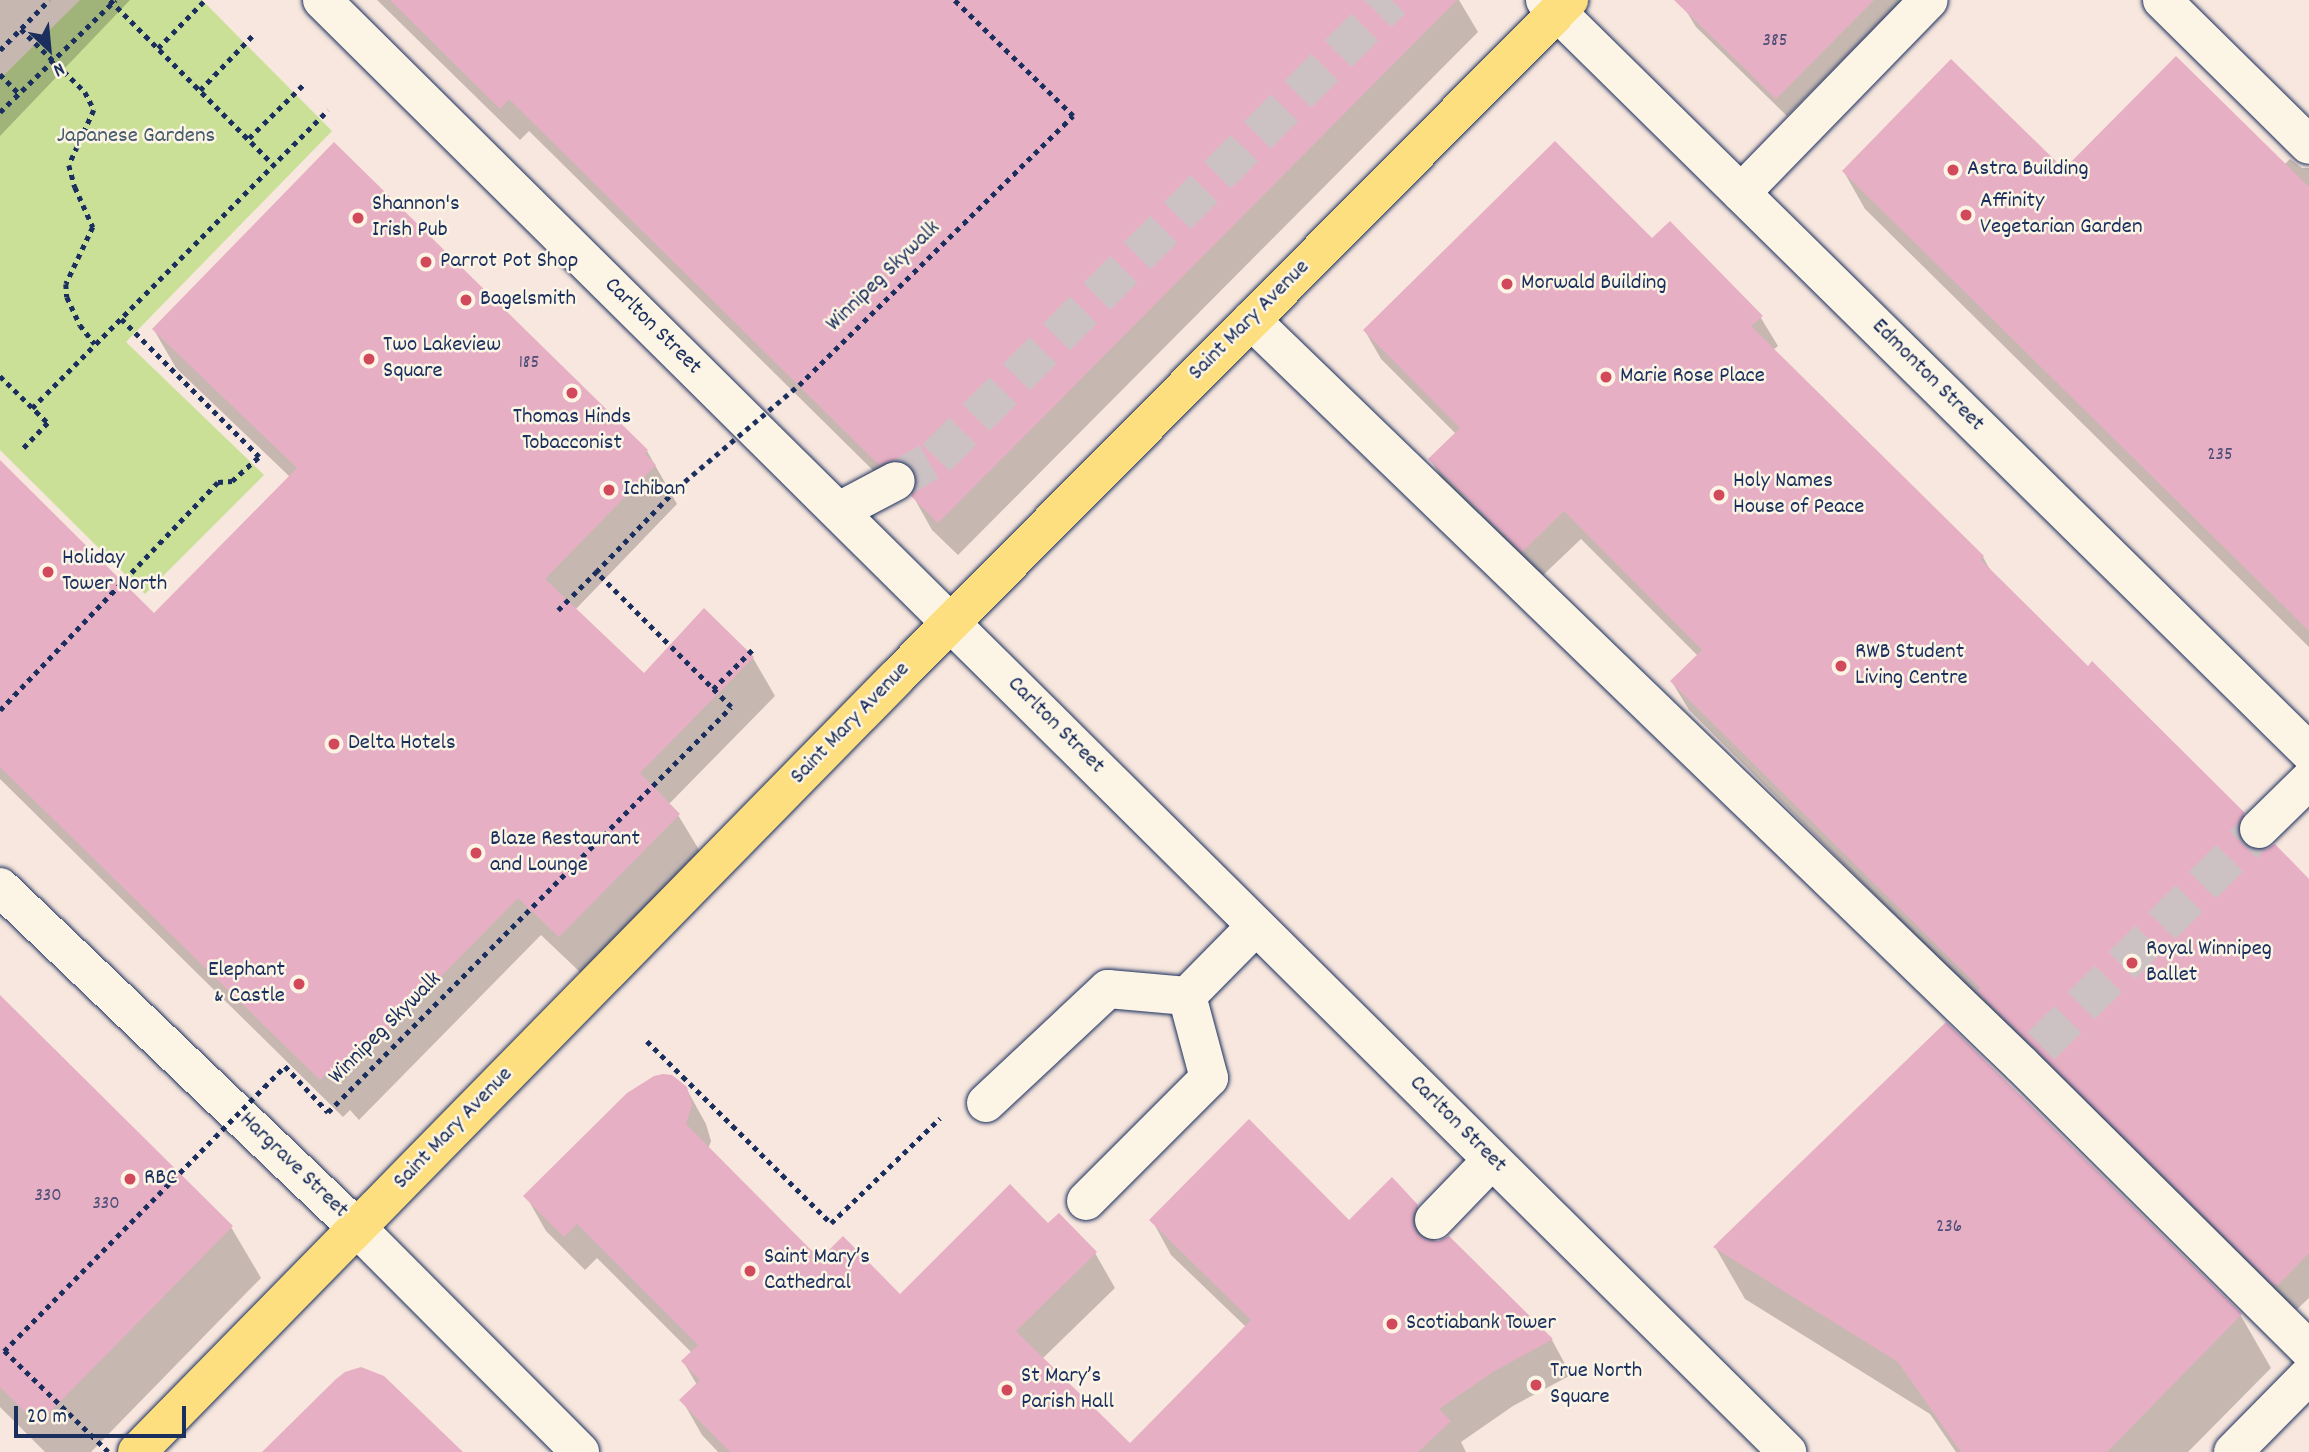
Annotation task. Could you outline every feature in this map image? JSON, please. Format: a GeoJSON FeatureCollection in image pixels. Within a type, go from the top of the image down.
{"type":"FeatureCollection","features":[{"type":"Feature","properties":{"kind":"main road","name":"Saint Mary Avenue"},"geometry":{"type":"LineString","coordinates":[[137,1452],[1251,320],[1557,4]]}},
{"type":"Feature","properties":{"kind":"street","name":"Carlton Street"},"geometry":{"type":"LineString","coordinates":[[322,0],[1787,1452]]}},
{"type":"Feature","properties":{"kind":"street"},"geometry":{"type":"LineString","coordinates":[[1741,193],[1929,0]]}},
{"type":"Feature","properties":{"kind":"street"},"geometry":{"type":"LineString","coordinates":[[2162,0],[2309,145]]}},
{"type":"Feature","properties":{"kind":"street","name":"Edmonton Street"},"geometry":{"type":"LineString","coordinates":[[1557,4],[1741,193],[2309,752]]}},
{"type":"Feature","properties":{"kind":"street"},"geometry":{"type":"LineString","coordinates":[[1251,320],[2032,1056],[2309,1350]]}},
{"type":"Feature","properties":{"kind":"street"},"geometry":{"type":"LineString","coordinates":[[839,511],[896,481]]}},
{"type":"Feature","properties":{"kind":"street"},"geometry":{"type":"LineString","coordinates":[[2259,829],[2309,780]]}},
{"type":"Feature","properties":{"kind":"street","name":"Hargrave Street"},"geometry":{"type":"LineString","coordinates":[[0,887],[357,1228],[580,1452]]}},
{"type":"Feature","properties":{"kind":"street"},"geometry":{"type":"LineString","coordinates":[[1187,996],[1256,926]]}},
{"type":"Feature","properties":{"kind":"street"},"geometry":{"type":"LineString","coordinates":[[986,1103],[1108,989],[1187,996]]}},
{"type":"Feature","properties":{"kind":"street"},"geometry":{"type":"LineString","coordinates":[[1086,1201],[1209,1078],[1187,996]]}},
{"type":"Feature","properties":{"kind":"street"},"geometry":{"type":"LineString","coordinates":[[1434,1220],[1492,1160]]}},
{"type":"Feature","properties":{"kind":"street"},"geometry":{"type":"LineString","coordinates":[[2234,1452],[2309,1375]]}},
{"type":"Feature","properties":{"kind":"path"},"geometry":{"type":"LineString","coordinates":[[0,50],[49,0]]}},
{"type":"Feature","properties":{"kind":"path"},"geometry":{"type":"LineString","coordinates":[[158,48],[205,0]]}},
{"type":"Feature","properties":{"kind":"path","name":"Winnipeg Skywalk"},"geometry":{"type":"LineString","coordinates":[[558,610],[677,488],[799,385],[1073,116],[954,0]]}},
{"type":"Feature","properties":{"kind":"path"},"geometry":{"type":"LineString","coordinates":[[0,112],[113,1],[274,165]]}},
{"type":"Feature","properties":{"kind":"path"},"geometry":{"type":"LineString","coordinates":[[22,29],[51,62],[85,92],[94,110],[69,165],[93,227],[66,284],[67,298],[80,325],[96,344]]}},
{"type":"Feature","properties":{"kind":"path"},"geometry":{"type":"LineString","coordinates":[[200,90],[253,35]]}},
{"type":"Feature","properties":{"kind":"path"},"geometry":{"type":"LineString","coordinates":[[0,74],[19,94]]}},
{"type":"Feature","properties":{"kind":"path"},"geometry":{"type":"LineString","coordinates":[[249,138],[303,85]]}},
{"type":"Feature","properties":{"kind":"path"},"geometry":{"type":"LineString","coordinates":[[32,408],[328,110]]}},
{"type":"Feature","properties":{"kind":"path"},"geometry":{"type":"LineString","coordinates":[[0,710],[218,482],[233,481],[259,457],[121,319]]}},
{"type":"Feature","properties":{"kind":"path"},"geometry":{"type":"LineString","coordinates":[[0,376],[48,423],[24,448]]}},
{"type":"Feature","properties":{"kind":"path","name":"Winnipeg Skywalk"},"geometry":{"type":"LineString","coordinates":[[108,1452],[4,1351],[285,1066],[328,1112],[731,707],[596,572]]}},
{"type":"Feature","properties":{"kind":"path"},"geometry":{"type":"LineString","coordinates":[[713,689],[753,649]]}},
{"type":"Feature","properties":{"kind":"path"},"geometry":{"type":"LineString","coordinates":[[647,1041],[831,1223],[946,1113],[986,1103]]}},
{"type":"Feature","properties":{"kind":"green space","name":"Japanese Gardens"},"geometry":{"type":"Polygon","coordinates":[[[80,0],[202,0],[332,131],[126,342],[264,475],[145,594],[0,450],[0,79],[80,0]]]}},
{"type":"Feature","properties":{"kind":"building"},"geometry":{"type":"Polygon","coordinates":[[[390,0],[1457,0],[938,523],[911,496],[918,481],[916,471],[908,463],[896,459],[879,465],[509,99],[500,109],[390,0]]]}},
{"type":"Feature","properties":{"kind":"building"},"geometry":{"type":"Polygon","coordinates":[[[1674,0],[1874,0],[1776,99],[1674,0]]]}},
{"type":"Feature","properties":{"kind":"building"},"geometry":{"type":"Polygon","coordinates":[[[2176,56],[2309,187],[2309,631],[1842,171],[1951,59],[2064,169],[2176,56]]]}},
{"type":"Feature","properties":{"kind":"building"},"geometry":{"type":"Polygon","coordinates":[[[1555,141],[1652,238],[1670,221],[1763,316],[1751,326],[1984,556],[1981,560],[2088,666],[2092,661],[2245,813],[2238,824],[2238,834],[2243,844],[2254,850],[2265,850],[2275,844],[2309,879],[2309,1253],[2278,1285],[2273,1284],[1977,991],[1980,988],[1670,681],[1702,650],[1564,511],[1522,552],[1428,459],[1460,428],[1363,330],[1555,141]]]}},
{"type":"Feature","properties":{"kind":"building","name":"Delta Hotels"},"geometry":{"type":"Polygon","coordinates":[[[334,142],[648,450],[645,454],[656,465],[545,579],[644,673],[704,608],[754,657],[640,773],[680,814],[559,937],[518,898],[337,1082],[327,1073],[320,1080],[0,767],[0,460],[154,613],[297,468],[152,329],[334,142]]]}},
{"type":"Feature","properties":{"kind":"building"},"geometry":{"type":"Polygon","coordinates":[[[0,995],[233,1226],[38,1424],[0,1387],[0,995]]]}},
{"type":"Feature","properties":{"kind":"building"},"geometry":{"type":"Polygon","coordinates":[[[1946,1022],[2242,1314],[2107,1452],[1961,1452],[1898,1362],[1713,1247],[1946,1022]]]}},
{"type":"Feature","properties":{"kind":"building"},"geometry":{"type":"Polygon","coordinates":[[[672,1075],[687,1087],[692,1105],[686,1124],[820,1259],[843,1236],[900,1294],[1010,1184],[1048,1223],[1059,1213],[1097,1252],[1016,1331],[1130,1443],[1251,1320],[1149,1220],[1249,1119],[1349,1220],[1392,1177],[1418,1205],[1413,1215],[1413,1225],[1418,1235],[1429,1241],[1439,1241],[1449,1236],[1553,1339],[1493,1372],[1439,1409],[1451,1421],[1418,1452],[730,1452],[679,1400],[700,1380],[681,1361],[698,1345],[577,1224],[564,1237],[523,1196],[627,1093],[654,1076],[672,1075]]]}},
{"type":"Feature","properties":{"kind":"building"},"geometry":{"type":"Polygon","coordinates":[[[361,1367],[384,1376],[463,1452],[262,1452],[336,1379],[345,1372],[361,1367]]]}},
{"type":"Feature","properties":{"kind":"tunnel"},"geometry":{"type":"LineString","coordinates":[[896,481],[936,458],[1392,0]]}},
{"type":"Feature","properties":{"kind":"tunnel"},"geometry":{"type":"LineString","coordinates":[[2041,1046],[2259,829]]}},
{"type":"Feature","properties":{"kind":"place","name":"Astra Building"},"geometry":{"type":"Point","coordinates":[1953,170]}},
{"type":"Feature","properties":{"kind":"place","name":"Affinity Vegetarian Garden"},"geometry":{"type":"Point","coordinates":[1966,215]}},
{"type":"Feature","properties":{"kind":"place","name":"Shannon's Irish Pub"},"geometry":{"type":"Point","coordinates":[358,218]}},
{"type":"Feature","properties":{"kind":"place","name":"Parrot Pot Shop"},"geometry":{"type":"Point","coordinates":[426,262]}},
{"type":"Feature","properties":{"kind":"place","name":"Morwald Building"},"geometry":{"type":"Point","coordinates":[1507,284]}},
{"type":"Feature","properties":{"kind":"place","name":"Bagelsmith"},"geometry":{"type":"Point","coordinates":[466,300]}},
{"type":"Feature","properties":{"kind":"place","name":"Two Lakeview Square"},"geometry":{"type":"Point","coordinates":[369,359]}},
{"type":"Feature","properties":{"kind":"place","name":"Marie Rose Place"},"geometry":{"type":"Point","coordinates":[1606,377]}},
{"type":"Feature","properties":{"kind":"place","name":"Thomas Hinds Tobacconist"},"geometry":{"type":"Point","coordinates":[572,393]}},
{"type":"Feature","properties":{"kind":"place","name":"Ichiban"},"geometry":{"type":"Point","coordinates":[609,490]}},
{"type":"Feature","properties":{"kind":"place","name":"Holy Names House of Peace"},"geometry":{"type":"Point","coordinates":[1719,495]}},
{"type":"Feature","properties":{"kind":"place","name":"Holiday Tower North"},"geometry":{"type":"Point","coordinates":[48,572]}},
{"type":"Feature","properties":{"kind":"place","name":"RWB Student Living Centre"},"geometry":{"type":"Point","coordinates":[1841,666]}},
{"type":"Feature","properties":{"kind":"place","name":"Delta Hotels"},"geometry":{"type":"Point","coordinates":[334,744]}},
{"type":"Feature","properties":{"kind":"place","name":"Blaze Restaurant and Lounge"},"geometry":{"type":"Point","coordinates":[476,853]}},
{"type":"Feature","properties":{"kind":"place","name":"Royal Winnipeg Ballet"},"geometry":{"type":"Point","coordinates":[2132,963]}},
{"type":"Feature","properties":{"kind":"place","name":"Elephant & Castle"},"geometry":{"type":"Point","coordinates":[299,984]}},
{"type":"Feature","properties":{"kind":"place","name":"RBC"},"geometry":{"type":"Point","coordinates":[130,1179]}},
{"type":"Feature","properties":{"kind":"place","name":"Saint Mary’s Cathedral"},"geometry":{"type":"Point","coordinates":[750,1271]}},
{"type":"Feature","properties":{"kind":"place","name":"Scotiabank Tower"},"geometry":{"type":"Point","coordinates":[1392,1324]}},
{"type":"Feature","properties":{"kind":"place","name":"True North Square"},"geometry":{"type":"Point","coordinates":[1536,1385]}},
{"type":"Feature","properties":{"kind":"place","name":"St Mary’s Parish Hall"},"geometry":{"type":"Point","coordinates":[1007,1390]}}]}
